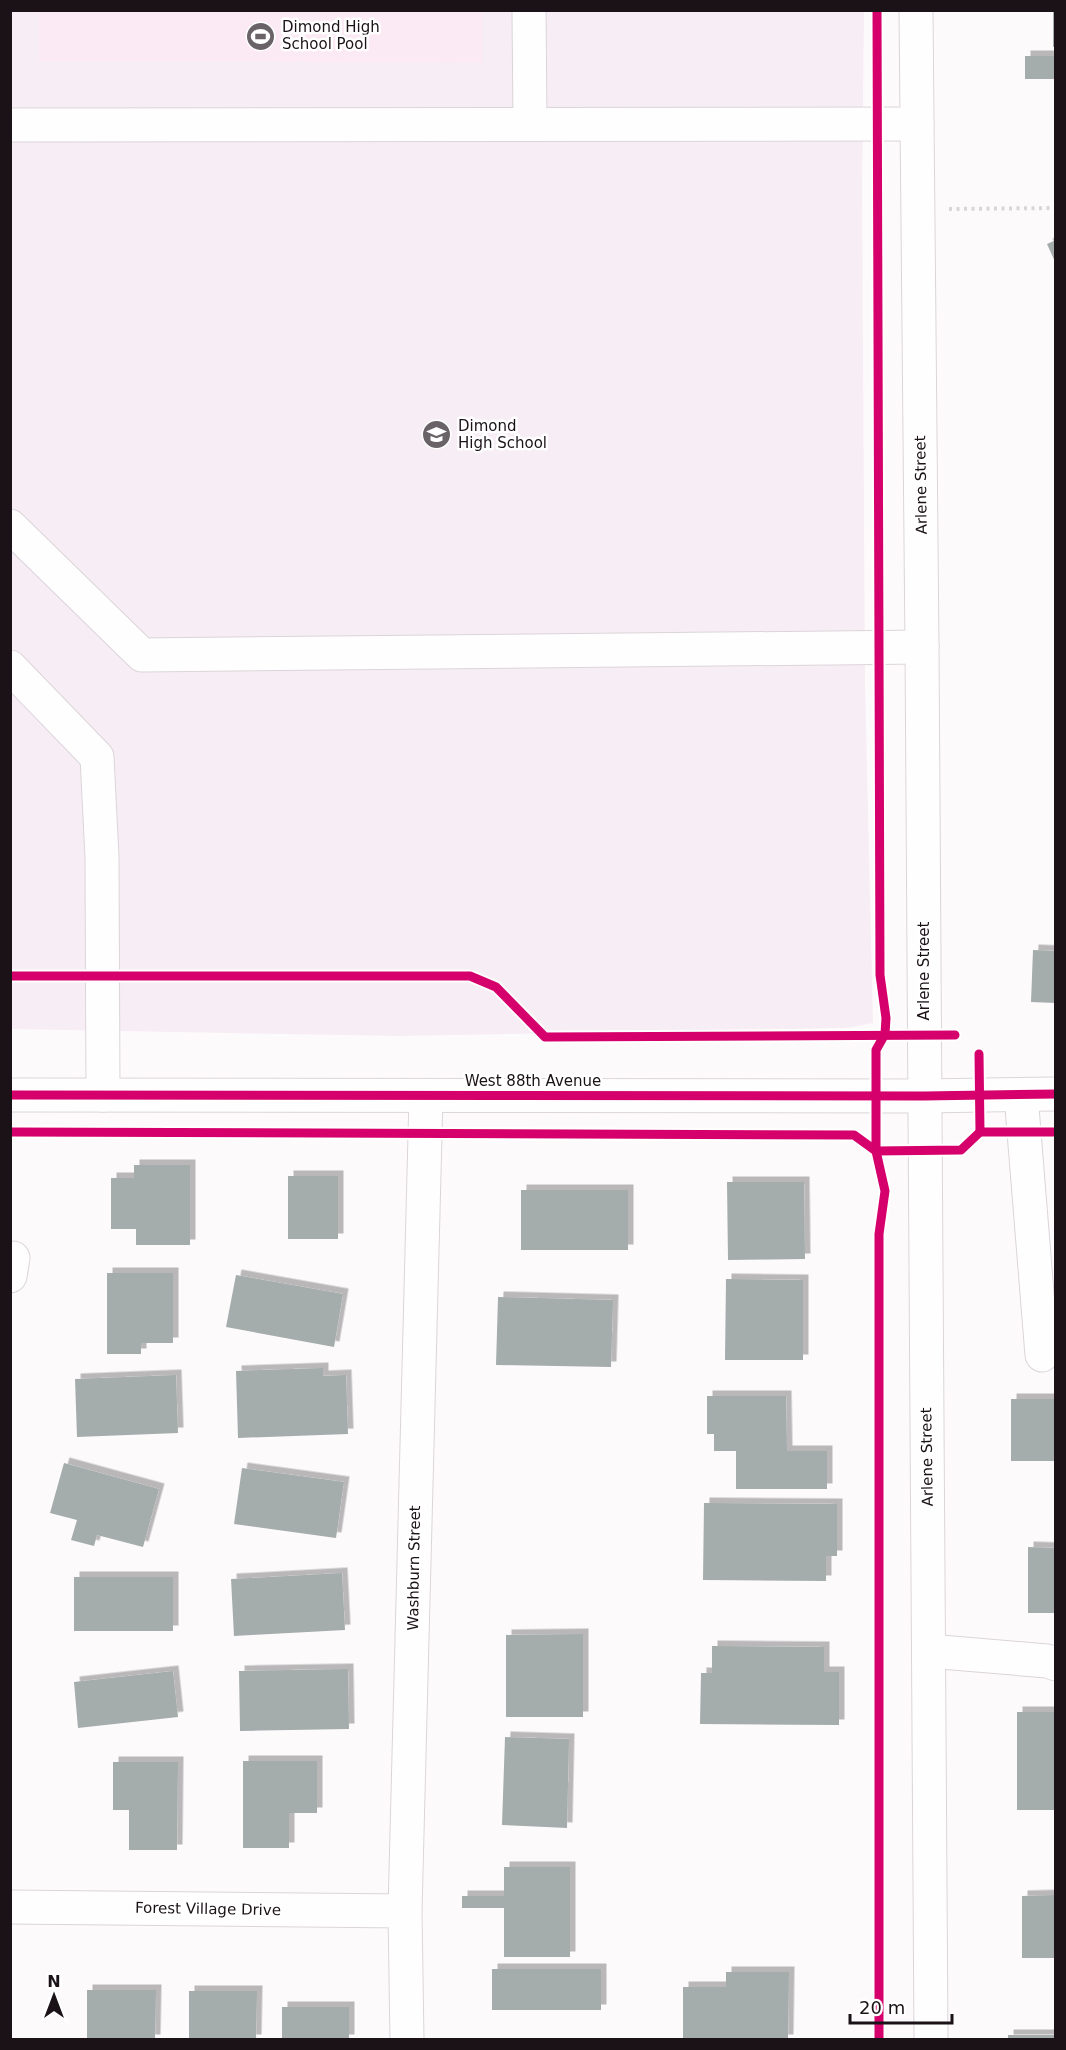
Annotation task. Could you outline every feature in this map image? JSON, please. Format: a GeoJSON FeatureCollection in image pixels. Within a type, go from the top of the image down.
{"type":"FeatureCollection","features":[{"type":"Feature","properties":{"kind":"street"},"geometry":{"type":"LineString","coordinates":[[529,10],[530,124]]}},
{"type":"Feature","properties":{"kind":"street","name":"Arlene Street"},"geometry":{"type":"LineString","coordinates":[[916,10],[932,2040]]}},
{"type":"Feature","properties":{"kind":"street"},"geometry":{"type":"LineString","coordinates":[[10,125],[917,124]]}},
{"type":"Feature","properties":{"kind":"street"},"geometry":{"type":"LineString","coordinates":[[10,526],[142,655],[922,647]]}},
{"type":"Feature","properties":{"kind":"street"},"geometry":{"type":"LineString","coordinates":[[10,667],[97,757],[102,857],[103,1095]]}},
{"type":"Feature","properties":{"kind":"street","name":"West 88th Avenue"},"geometry":{"type":"LineString","coordinates":[[10,1095],[924,1096],[1056,1094]]}},
{"type":"Feature","properties":{"kind":"street"},"geometry":{"type":"LineString","coordinates":[[1021,1095],[1042,1355]]}},
{"type":"Feature","properties":{"kind":"street","name":"Washburn Street"},"geometry":{"type":"LineString","coordinates":[[407,2040],[405,1911],[426,1096]]}},
{"type":"Feature","properties":{"kind":"street"},"geometry":{"type":"LineString","coordinates":[[929,1651],[1047,1661],[1056,1664]]}},
{"type":"Feature","properties":{"kind":"street","name":"Forest Village Drive"},"geometry":{"type":"LineString","coordinates":[[10,1907],[405,1911]]}},
{"type":"Feature","properties":{"kind":"path"},"geometry":{"type":"LineString","coordinates":[[949,209],[1056,208]]}},
{"type":"Feature","properties":{"kind":"shaded area","name":"Dimond High School"},"geometry":{"type":"Polygon","coordinates":[[[11,11],[864,11],[862,187],[865,684],[873,1023],[847,1028],[399,1036],[11,1029],[11,11]]]}},
{"type":"Feature","properties":{"kind":"shaded area","name":"Dimond High School Pool"},"geometry":{"type":"Polygon","coordinates":[[[39,11],[482,11],[482,63],[39,61],[39,11]]]}},
{"type":"Feature","properties":{"kind":"building"},"geometry":{"type":"Polygon","coordinates":[[[1053,10],[1056,10],[1056,47],[1053,47],[1053,10]]]}},
{"type":"Feature","properties":{"kind":"building"},"geometry":{"type":"Polygon","coordinates":[[[1025,56],[1056,56],[1056,79],[1025,79],[1025,56]]]}},
{"type":"Feature","properties":{"kind":"building"},"geometry":{"type":"Polygon","coordinates":[[[1056,240],[1056,264],[1047,244],[1056,240]]]}},
{"type":"Feature","properties":{"kind":"building"},"geometry":{"type":"Polygon","coordinates":[[[1033,950],[1056,951],[1056,1003],[1031,1002],[1033,950]]]}},
{"type":"Feature","properties":{"kind":"building"},"geometry":{"type":"Polygon","coordinates":[[[134,1165],[190,1165],[190,1245],[136,1245],[136,1229],[111,1229],[111,1178],[134,1178],[134,1165]]]}},
{"type":"Feature","properties":{"kind":"building"},"geometry":{"type":"Polygon","coordinates":[[[288,1176],[338,1176],[338,1239],[288,1239],[288,1176]]]}},
{"type":"Feature","properties":{"kind":"building"},"geometry":{"type":"Polygon","coordinates":[[[727,1182],[804,1182],[805,1259],[728,1260],[727,1182]]]}},
{"type":"Feature","properties":{"kind":"building"},"geometry":{"type":"Polygon","coordinates":[[[521,1190],[628,1190],[628,1250],[521,1250],[521,1190]]]}},
{"type":"Feature","properties":{"kind":"building"},"geometry":{"type":"Polygon","coordinates":[[[107,1273],[173,1273],[173,1343],[141,1343],[141,1354],[107,1354],[107,1273]]]}},
{"type":"Feature","properties":{"kind":"building"},"geometry":{"type":"Polygon","coordinates":[[[236,1275],[343,1294],[334,1347],[226,1327],[236,1275]]]}},
{"type":"Feature","properties":{"kind":"building"},"geometry":{"type":"Polygon","coordinates":[[[726,1279],[803,1280],[803,1360],[725,1360],[726,1279]]]}},
{"type":"Feature","properties":{"kind":"building"},"geometry":{"type":"Polygon","coordinates":[[[498,1297],[613,1300],[611,1367],[496,1365],[498,1297]]]}},
{"type":"Feature","properties":{"kind":"building"},"geometry":{"type":"Polygon","coordinates":[[[323,1368],[323,1376],[346,1375],[348,1434],[238,1438],[236,1371],[323,1368]]]}},
{"type":"Feature","properties":{"kind":"building"},"geometry":{"type":"Polygon","coordinates":[[[176,1375],[178,1433],[77,1437],[75,1379],[176,1375]]]}},
{"type":"Feature","properties":{"kind":"building"},"geometry":{"type":"Polygon","coordinates":[[[707,1396],[786,1396],[787,1451],[827,1451],[827,1489],[736,1489],[736,1451],[714,1451],[714,1434],[707,1434],[707,1396]]]}},
{"type":"Feature","properties":{"kind":"building"},"geometry":{"type":"Polygon","coordinates":[[[1011,1399],[1056,1399],[1056,1461],[1011,1461],[1011,1399]]]}},
{"type":"Feature","properties":{"kind":"building"},"geometry":{"type":"Polygon","coordinates":[[[64,1463],[159,1489],[143,1547],[97,1535],[94,1546],[71,1540],[77,1520],[50,1513],[64,1463]]]}},
{"type":"Feature","properties":{"kind":"building"},"geometry":{"type":"Polygon","coordinates":[[[242,1468],[344,1482],[336,1538],[234,1524],[242,1468]]]}},
{"type":"Feature","properties":{"kind":"building"},"geometry":{"type":"Polygon","coordinates":[[[704,1503],[837,1504],[837,1556],[826,1556],[826,1581],[703,1580],[704,1503]]]}},
{"type":"Feature","properties":{"kind":"building"},"geometry":{"type":"Polygon","coordinates":[[[1028,1547],[1056,1548],[1056,1613],[1028,1613],[1028,1547]]]}},
{"type":"Feature","properties":{"kind":"building"},"geometry":{"type":"Polygon","coordinates":[[[342,1573],[345,1630],[234,1636],[231,1579],[342,1573]]]}},
{"type":"Feature","properties":{"kind":"building"},"geometry":{"type":"Polygon","coordinates":[[[74,1577],[173,1577],[173,1631],[74,1631],[74,1577]]]}},
{"type":"Feature","properties":{"kind":"building"},"geometry":{"type":"Polygon","coordinates":[[[583,1634],[583,1717],[506,1717],[506,1635],[583,1634]]]}},
{"type":"Feature","properties":{"kind":"building"},"geometry":{"type":"Polygon","coordinates":[[[712,1646],[824,1647],[824,1672],[839,1672],[839,1725],[700,1724],[701,1673],[712,1673],[712,1646]]]}},
{"type":"Feature","properties":{"kind":"building"},"geometry":{"type":"Polygon","coordinates":[[[348,1669],[349,1729],[240,1731],[239,1671],[348,1669]]]}},
{"type":"Feature","properties":{"kind":"building"},"geometry":{"type":"Polygon","coordinates":[[[173,1671],[178,1717],[78,1728],[74,1682],[173,1671]]]}},
{"type":"Feature","properties":{"kind":"building"},"geometry":{"type":"Polygon","coordinates":[[[1017,1712],[1056,1712],[1056,1810],[1017,1810],[1017,1712]]]}},
{"type":"Feature","properties":{"kind":"building"},"geometry":{"type":"Polygon","coordinates":[[[505,1737],[569,1739],[567,1828],[502,1825],[505,1737]]]}},
{"type":"Feature","properties":{"kind":"building"},"geometry":{"type":"Polygon","coordinates":[[[243,1761],[317,1761],[317,1813],[289,1813],[289,1848],[243,1848],[243,1761]]]}},
{"type":"Feature","properties":{"kind":"building"},"geometry":{"type":"Polygon","coordinates":[[[113,1762],[178,1762],[177,1850],[129,1850],[129,1810],[113,1810],[113,1762]]]}},
{"type":"Feature","properties":{"kind":"building"},"geometry":{"type":"Polygon","coordinates":[[[504,1867],[570,1867],[570,1957],[504,1957],[504,1908],[462,1908],[462,1896],[504,1896],[504,1867]]]}},
{"type":"Feature","properties":{"kind":"building"},"geometry":{"type":"Polygon","coordinates":[[[1056,1895],[1056,1958],[1022,1958],[1022,1896],[1056,1895]]]}},
{"type":"Feature","properties":{"kind":"building"},"geometry":{"type":"Polygon","coordinates":[[[492,1969],[601,1969],[601,2010],[492,2010],[492,1969]]]}},
{"type":"Feature","properties":{"kind":"building"},"geometry":{"type":"Polygon","coordinates":[[[726,1972],[789,1972],[788,2040],[683,2040],[683,1987],[726,1987],[726,1972]]]}},
{"type":"Feature","properties":{"kind":"building"},"geometry":{"type":"Polygon","coordinates":[[[87,1990],[156,1990],[155,2040],[87,2040],[87,1990]]]}},
{"type":"Feature","properties":{"kind":"building"},"geometry":{"type":"Polygon","coordinates":[[[189,1991],[257,1991],[256,2040],[189,2040],[189,1991]]]}},
{"type":"Feature","properties":{"kind":"building"},"geometry":{"type":"Polygon","coordinates":[[[282,2007],[349,2007],[349,2040],[282,2040],[282,2007]]]}},
{"type":"Feature","properties":{"kind":"building"},"geometry":{"type":"Polygon","coordinates":[[[1008,2035],[1056,2035],[1056,2040],[1008,2040],[1008,2035]]]}},
{"type":"Feature","properties":{"kind":"cycle path"},"geometry":{"type":"LineString","coordinates":[[877,10],[880,975],[886,1018],[885,1034],[876,1050],[876,1151],[885,1191],[879,1234],[879,2040]]}},
{"type":"Feature","properties":{"kind":"cycle path"},"geometry":{"type":"LineString","coordinates":[[10,976],[470,976],[496,987],[545,1037],[955,1035]]}},
{"type":"Feature","properties":{"kind":"cycle path"},"geometry":{"type":"LineString","coordinates":[[979,1054],[980,1132]]}},
{"type":"Feature","properties":{"kind":"cycle path"},"geometry":{"type":"LineString","coordinates":[[10,1095],[924,1096],[1056,1094]]}},
{"type":"Feature","properties":{"kind":"cycle path"},"geometry":{"type":"LineString","coordinates":[[10,1132],[854,1135],[876,1151],[961,1150],[980,1132],[1056,1132]]}},
{"type":"Feature","properties":{"kind":"place","name":"Dimond High School Pool"},"geometry":{"type":"Point","coordinates":[261,36]}},
{"type":"Feature","properties":{"kind":"place","name":"Dimond High School"},"geometry":{"type":"Point","coordinates":[437,435]}}]}
